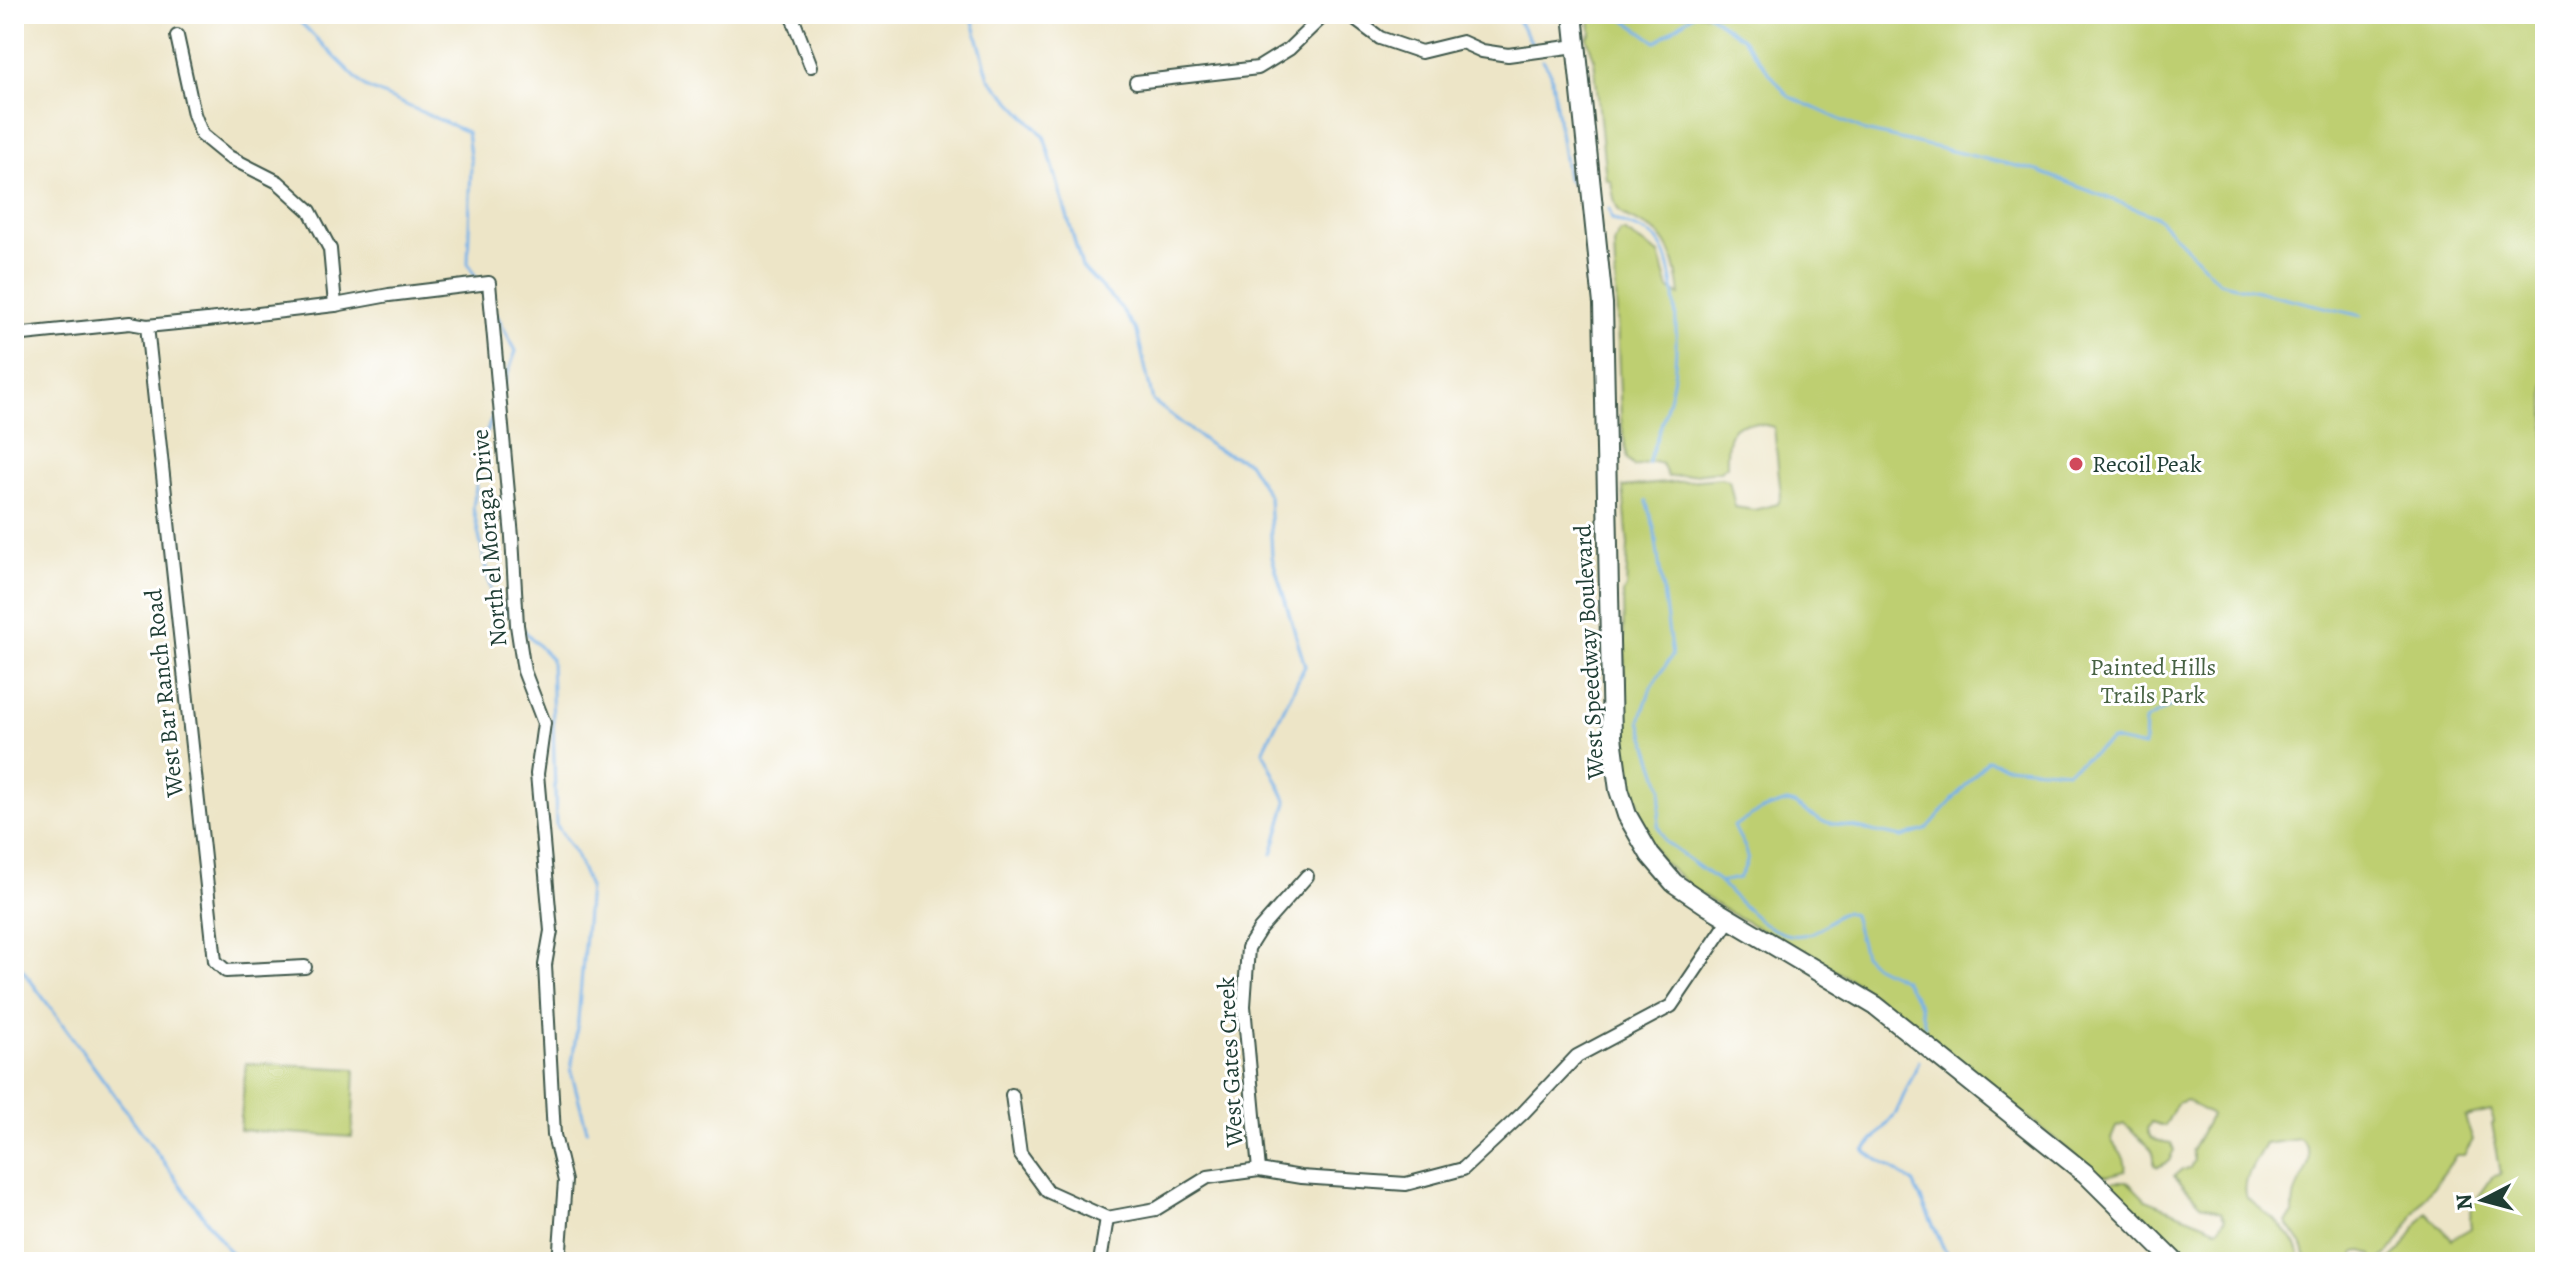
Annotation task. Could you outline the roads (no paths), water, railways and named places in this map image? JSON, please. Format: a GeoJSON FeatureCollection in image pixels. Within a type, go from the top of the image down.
{"type":"FeatureCollection","features":[{"type":"Feature","properties":{"kind":"main road","name":"West Speedway Boulevard"},"geometry":{"type":"LineString","coordinates":[[1573,14],[1603,304],[1612,737],[1619,790],[1627,815],[1650,855],[1674,883],[1876,1006],[2086,1174],[2175,1262]]}},
{"type":"Feature","properties":{"kind":"street"},"geometry":{"type":"LineString","coordinates":[[791,14],[811,66]]}},
{"type":"Feature","properties":{"kind":"street"},"geometry":{"type":"LineString","coordinates":[[1136,82],[1258,68],[1289,49],[1325,14]]}},
{"type":"Feature","properties":{"kind":"street"},"geometry":{"type":"LineString","coordinates":[[1348,14],[1380,38],[1421,52],[1462,42],[1482,51],[1508,55],[1576,46]]}},
{"type":"Feature","properties":{"kind":"street"},"geometry":{"type":"LineString","coordinates":[[177,36],[194,114],[202,135],[229,157],[278,182],[310,211],[330,249],[335,305]]}},
{"type":"Feature","properties":{"kind":"street","name":"North el Moraga Drive"},"geometry":{"type":"LineString","coordinates":[[14,335],[130,323],[147,326],[335,305],[489,283],[517,625],[524,671],[544,723],[537,774],[551,931],[545,965],[554,1135],[565,1181],[559,1262]]}},
{"type":"Feature","properties":{"kind":"street","name":"West Bar Ranch Road"},"geometry":{"type":"LineString","coordinates":[[147,326],[215,961],[226,971],[305,967]]}},
{"type":"Feature","properties":{"kind":"street","name":"West Gates Creek"},"geometry":{"type":"LineString","coordinates":[[1259,1170],[1244,1006],[1248,948],[1260,929],[1307,876]]}},
{"type":"Feature","properties":{"kind":"street"},"geometry":{"type":"LineString","coordinates":[[1012,1095],[1020,1154],[1047,1191],[1107,1218],[1156,1209],[1208,1177],[1259,1170],[1301,1177],[1406,1184],[1463,1169],[1523,1113],[1577,1056],[1671,1006],[1730,919]]}},
{"type":"Feature","properties":{"kind":"street"},"geometry":{"type":"LineString","coordinates":[[1100,1262],[1107,1218]]}},
{"type":"Feature","properties":{"kind":"waterway"},"geometry":{"type":"LineString","coordinates":[[292,14],[365,87],[467,132],[471,163],[468,264],[477,279]]}},
{"type":"Feature","properties":{"kind":"waterway"},"geometry":{"type":"LineString","coordinates":[[971,14],[989,78],[1044,136],[1082,267],[1121,308],[1137,332],[1153,401],[1214,448],[1248,462],[1269,496],[1272,557],[1305,666],[1263,751],[1287,802],[1272,854]]}},
{"type":"Feature","properties":{"kind":"waterway"},"geometry":{"type":"LineString","coordinates":[[1514,14],[1532,43]]}},
{"type":"Feature","properties":{"kind":"waterway"},"geometry":{"type":"LineString","coordinates":[[1519,20],[1538,14]]}},
{"type":"Feature","properties":{"kind":"waterway"},"geometry":{"type":"LineString","coordinates":[[1617,14],[1656,42],[1694,14]]}},
{"type":"Feature","properties":{"kind":"waterway"},"geometry":{"type":"LineString","coordinates":[[1708,14],[1742,38],[1788,96],[1865,131],[2038,171],[2157,217],[2219,282],[2362,316]]}},
{"type":"Feature","properties":{"kind":"waterway"},"geometry":{"type":"LineString","coordinates":[[1543,60],[1551,73],[1567,178],[1576,188]]}},
{"type":"Feature","properties":{"kind":"waterway"},"geometry":{"type":"LineString","coordinates":[[1609,209],[1612,219],[1652,236],[1668,263],[1672,284],[1676,330],[1674,372],[1667,406],[1648,464]]}},
{"type":"Feature","properties":{"kind":"waterway"},"geometry":{"type":"LineString","coordinates":[[496,314],[516,351],[503,387]]}},
{"type":"Feature","properties":{"kind":"waterway"},"geometry":{"type":"LineString","coordinates":[[495,409],[482,445],[473,508],[492,596],[512,617]]}},
{"type":"Feature","properties":{"kind":"waterway"},"geometry":{"type":"LineString","coordinates":[[1646,501],[1654,527],[1672,656],[1651,687],[1640,721],[1662,788],[1658,825],[1665,842],[1720,882],[1739,878],[1747,862],[1747,851],[1734,826],[1762,810],[1787,802],[1821,821],[1902,837],[1926,830],[1988,760],[2005,766],[2067,771],[2112,740],[2144,747],[2145,721],[2183,699]]}},
{"type":"Feature","properties":{"kind":"waterway"},"geometry":{"type":"LineString","coordinates":[[522,628],[551,659],[556,824],[576,855],[589,887],[571,1071],[587,1130]]}},
{"type":"Feature","properties":{"kind":"waterway"},"geometry":{"type":"LineString","coordinates":[[1720,882],[1762,922],[1787,934],[1813,932],[1845,912],[1853,915],[1864,955],[1874,965],[1904,980],[1920,1006],[1925,1026]]}},
{"type":"Feature","properties":{"kind":"waterway"},"geometry":{"type":"LineString","coordinates":[[14,958],[237,1262]]}},
{"type":"Feature","properties":{"kind":"waterway"},"geometry":{"type":"LineString","coordinates":[[1919,1061],[1896,1113],[1864,1151],[1913,1182],[1945,1251],[1955,1262]]}},
{"type":"Feature","properties":{"kind":"place","name":"Recoil Peak"},"geometry":{"type":"Point","coordinates":[2076,464]}},
{"type":"Feature","properties":{"kind":"park label","name":"Painted Hills Trails Park"},"geometry":{"type":"Point","coordinates":[2153,681]}}]}
